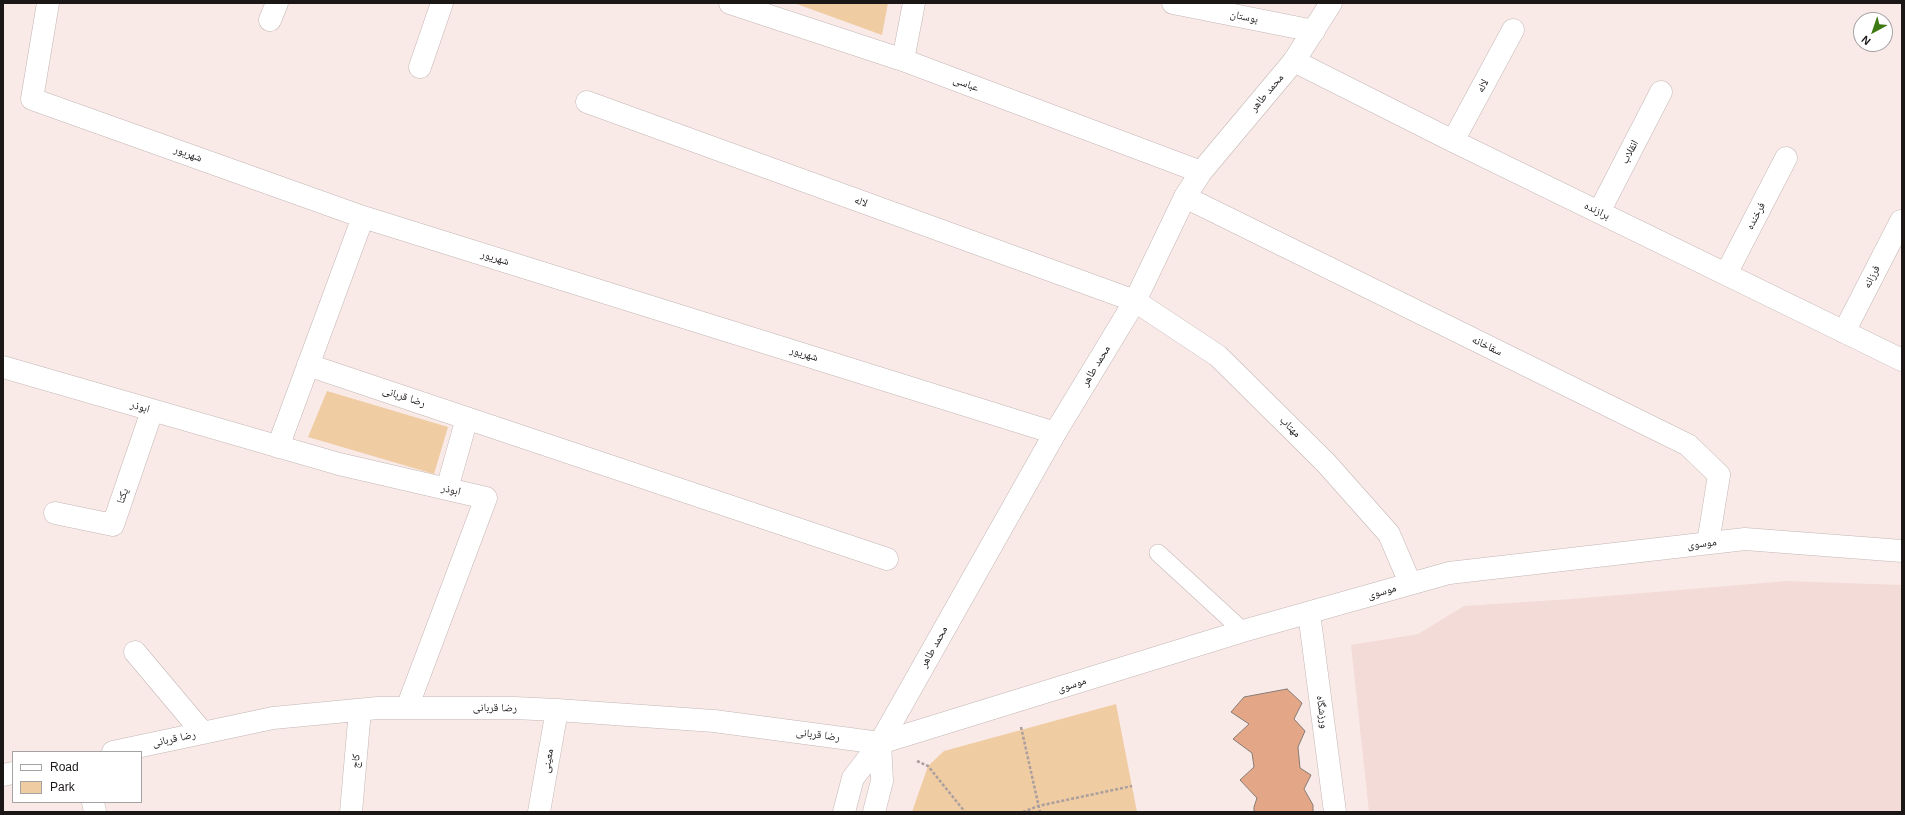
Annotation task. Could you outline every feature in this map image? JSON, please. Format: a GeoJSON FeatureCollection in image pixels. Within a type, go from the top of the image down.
{"type":"FeatureCollection","features":[{"type":"Feature","properties":{"kind":"street","name":"شهریور"},"geometry":{"type":"LineString","coordinates":[[48,3],[32,99],[363,217],[1055,432]]}},
{"type":"Feature","properties":{"kind":"street"},"geometry":{"type":"LineString","coordinates":[[420,67],[442,3]]}},
{"type":"Feature","properties":{"kind":"street","name":"عباسی"},"geometry":{"type":"LineString","coordinates":[[730,3],[903,60],[1201,172]]}},
{"type":"Feature","properties":{"kind":"street"},"geometry":{"type":"LineString","coordinates":[[903,60],[914,3]]}},
{"type":"Feature","properties":{"kind":"street","name":"بوستان"},"geometry":{"type":"LineString","coordinates":[[1173,3],[1314,30]]}},
{"type":"Feature","properties":{"kind":"street","name":"محمد طاهر"},"geometry":{"type":"LineString","coordinates":[[844,812],[853,778],[880,743],[1055,432],[1135,301],[1186,197],[1201,172],[1294,61],[1331,3]]}},
{"type":"Feature","properties":{"kind":"street","name":"لاله"},"geometry":{"type":"LineString","coordinates":[[1453,141],[1513,30]]}},
{"type":"Feature","properties":{"kind":"street","name":"برازنده"},"geometry":{"type":"LineString","coordinates":[[1294,61],[1453,141],[1902,360]]}},
{"type":"Feature","properties":{"kind":"street","name":"انقلاب"},"geometry":{"type":"LineString","coordinates":[[1599,212],[1661,92]]}},
{"type":"Feature","properties":{"kind":"street","name":"لاله"},"geometry":{"type":"LineString","coordinates":[[587,102],[1135,301]]}},
{"type":"Feature","properties":{"kind":"street","name":"فرخنده"},"geometry":{"type":"LineString","coordinates":[[1726,274],[1786,158]]}},
{"type":"Feature","properties":{"kind":"street","name":"سقاخانه"},"geometry":{"type":"LineString","coordinates":[[1186,197],[1688,445],[1719,475],[1708,543]]}},
{"type":"Feature","properties":{"kind":"street"},"geometry":{"type":"LineString","coordinates":[[278,447],[363,217]]}},
{"type":"Feature","properties":{"kind":"street","name":"فرزانه"},"geometry":{"type":"LineString","coordinates":[[1844,332],[1901,221]]}},
{"type":"Feature","properties":{"kind":"street","name":"مهتاب"},"geometry":{"type":"LineString","coordinates":[[1135,301],[1218,356],[1326,463],[1389,534],[1410,583]]}},
{"type":"Feature","properties":{"kind":"street","name":"رضا قربانی"},"geometry":{"type":"LineString","coordinates":[[308,365],[887,559]]}},
{"type":"Feature","properties":{"kind":"street","name":"ابوذر"},"geometry":{"type":"LineString","coordinates":[[3,367],[339,464],[486,498],[407,708]]}},
{"type":"Feature","properties":{"kind":"street","name":"یکتا"},"geometry":{"type":"LineString","coordinates":[[54,513],[113,525],[152,411]]}},
{"type":"Feature","properties":{"kind":"street"},"geometry":{"type":"LineString","coordinates":[[447,489],[467,418]]}},
{"type":"Feature","properties":{"kind":"street","name":"موسوی"},"geometry":{"type":"LineString","coordinates":[[880,743],[1243,631],[1448,572],[1745,539],[1902,551]]}},
{"type":"Feature","properties":{"kind":"street","name":"ورزشگاه"},"geometry":{"type":"LineString","coordinates":[[1309,613],[1335,812]]}},
{"type":"Feature","properties":{"kind":"street"},"geometry":{"type":"LineString","coordinates":[[135,652],[203,733]]}},
{"type":"Feature","properties":{"kind":"street","name":"رضا قربانی"},"geometry":{"type":"LineString","coordinates":[[118,751],[273,718],[360,710],[407,708],[514,708],[714,721],[880,743]]}},
{"type":"Feature","properties":{"kind":"street","name":"کاج"},"geometry":{"type":"LineString","coordinates":[[351,812],[360,710]]}},
{"type":"Feature","properties":{"kind":"street","name":"معینی"},"geometry":{"type":"LineString","coordinates":[[540,812],[557,710]]}},
{"type":"Feature","properties":{"kind":"street"},"geometry":{"type":"LineString","coordinates":[[874,812],[882,781],[880,743]]}},
{"type":"Feature","properties":{"kind":"lane"},"geometry":{"type":"LineString","coordinates":[[1158,553],[1243,631]]}},
{"type":"Feature","properties":{"kind":"path"},"geometry":{"type":"LineString","coordinates":[[1021,730],[1040,812]]}},
{"type":"Feature","properties":{"kind":"path"},"geometry":{"type":"LineString","coordinates":[[928,766],[965,812]]}},
{"type":"Feature","properties":{"kind":"path"},"geometry":{"type":"LineString","coordinates":[[1023,812],[1038,806],[1132,786]]}},
{"type":"Feature","properties":{"kind":"shaded area"},"geometry":{"type":"Polygon","coordinates":[[[1787,581],[1902,585],[1902,812],[1369,812],[1351,645],[1418,634],[1464,606],[1571,599],[1787,581]]]}},
{"type":"Feature","properties":{"kind":"green space"},"geometry":{"type":"Polygon","coordinates":[[[794,3],[888,3],[882,35],[794,3]]]}},
{"type":"Feature","properties":{"kind":"green space"},"geometry":{"type":"Polygon","coordinates":[[[327,391],[448,427],[434,474],[308,437],[327,391]]]}},
{"type":"Feature","properties":{"kind":"green space"},"geometry":{"type":"Polygon","coordinates":[[[1116,704],[1137,812],[912,812],[928,766],[944,751],[1116,704]]]}},
{"type":"Feature","properties":{"kind":"building"},"geometry":{"type":"Polygon","coordinates":[[[1287,689],[1302,703],[1294,719],[1305,731],[1298,747],[1300,768],[1311,775],[1304,789],[1313,805],[1313,812],[1254,812],[1257,798],[1240,780],[1254,767],[1252,753],[1233,739],[1249,724],[1231,712],[1244,697],[1287,689]]]}}]}
